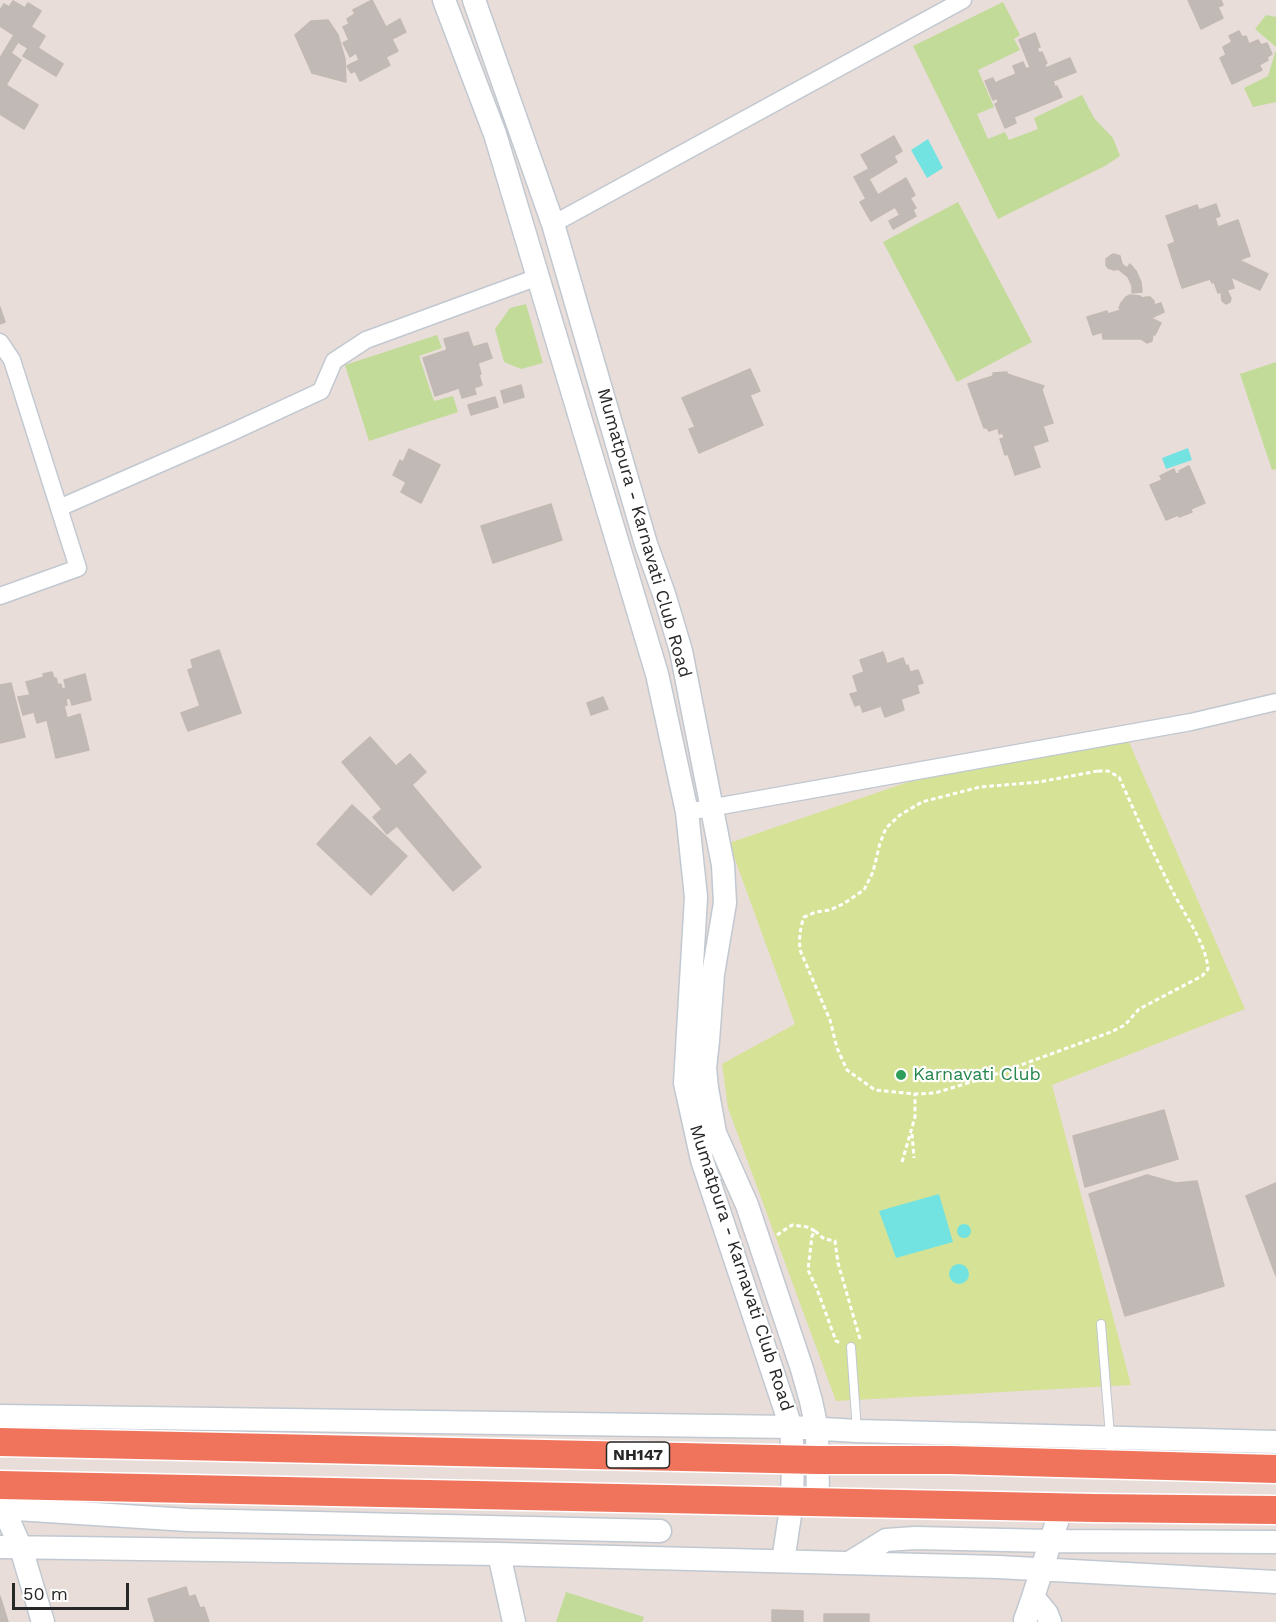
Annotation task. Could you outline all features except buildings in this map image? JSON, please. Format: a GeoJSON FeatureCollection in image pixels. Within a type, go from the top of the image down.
{"type":"FeatureCollection","features":[{"type":"Feature","properties":{"kind":"highway","name":"NH147"},"geometry":{"type":"LineString","coordinates":[[0,1442],[806,1459],[950,1460],[1111,1452],[1276,1469]]}},
{"type":"Feature","properties":{"kind":"highway"},"geometry":{"type":"LineString","coordinates":[[1,1501],[659,1499],[1062,1508],[1276,1510]]}},
{"type":"Feature","properties":{"kind":"street","name":"Mumatpura - Karnavati Club Road"},"geometry":{"type":"LineString","coordinates":[[444,0],[495,134],[657,674],[687,812],[696,897],[685,1083],[702,1160],[791,1427],[806,1459]]}},
{"type":"Feature","properties":{"kind":"street","name":"Mumatpura - Karnavati Club Road"},"geometry":{"type":"LineString","coordinates":[[474,0],[553,224],[646,544],[681,651],[723,866],[725,903],[713,974],[705,1068],[707,1088],[715,1133],[747,1205],[802,1369],[818,1429],[806,1459]]}},
{"type":"Feature","properties":{"kind":"street"},"geometry":{"type":"LineString","coordinates":[[553,224],[963,0]]}},
{"type":"Feature","properties":{"kind":"street"},"geometry":{"type":"LineString","coordinates":[[59,508],[321,391],[334,361],[366,340],[538,277]]}},
{"type":"Feature","properties":{"kind":"street"},"geometry":{"type":"LineString","coordinates":[[0,342],[12,360],[78,568],[0,596]]}},
{"type":"Feature","properties":{"kind":"street"},"geometry":{"type":"LineString","coordinates":[[687,812],[1191,722],[1276,702]]}},
{"type":"Feature","properties":{"kind":"street"},"geometry":{"type":"LineString","coordinates":[[0,1416],[791,1427],[1111,1452],[1276,1442]]}},
{"type":"Feature","properties":{"kind":"street"},"geometry":{"type":"LineString","coordinates":[[783,1561],[805,1502],[806,1459]]}},
{"type":"Feature","properties":{"kind":"street"},"geometry":{"type":"LineString","coordinates":[[659,1499],[663,1558]]}},
{"type":"Feature","properties":{"kind":"street"},"geometry":{"type":"LineString","coordinates":[[44,1622],[10,1548],[1,1501],[188,1520],[660,1531]]}},
{"type":"Feature","properties":{"kind":"street"},"geometry":{"type":"LineString","coordinates":[[1026,1622],[1062,1508]]}},
{"type":"Feature","properties":{"kind":"street"},"geometry":{"type":"LineString","coordinates":[[849,1563],[886,1540],[915,1538],[1276,1542]]}},
{"type":"Feature","properties":{"kind":"street"},"geometry":{"type":"LineString","coordinates":[[10,1548],[499,1554],[783,1561],[1042,1569],[1276,1582]]}},
{"type":"Feature","properties":{"kind":"street"},"geometry":{"type":"LineString","coordinates":[[499,1554],[514,1622]]}},
{"type":"Feature","properties":{"kind":"street"},"geometry":{"type":"LineString","coordinates":[[1034,1598],[1047,1614],[1050,1622]]}},
{"type":"Feature","properties":{"kind":"lane"},"geometry":{"type":"LineString","coordinates":[[1101,1324],[1111,1452]]}},
{"type":"Feature","properties":{"kind":"lane"},"geometry":{"type":"LineString","coordinates":[[851,1347],[857,1431]]}},
{"type":"Feature","properties":{"kind":"path"},"geometry":{"type":"LineString","coordinates":[[1098,771],[1108,771],[1119,777],[1200,942],[1207,959],[1208,969],[1202,976],[1139,1009],[1125,1025],[1111,1032],[988,1077],[935,1093],[915,1093],[875,1090],[847,1070],[837,1048],[830,1020],[800,950],[799,938],[804,917],[830,910],[864,890],[873,872],[879,843],[886,828],[900,815],[922,802],[980,787],[1039,782],[1098,771]]}},
{"type":"Feature","properties":{"kind":"path"},"geometry":{"type":"LineString","coordinates":[[902,1162],[915,1117],[915,1093]]}},
{"type":"Feature","properties":{"kind":"path"},"geometry":{"type":"LineString","coordinates":[[912,1132],[914,1158]]}},
{"type":"Feature","properties":{"kind":"path"},"geometry":{"type":"LineString","coordinates":[[775,1236],[792,1225],[807,1227],[824,1239],[835,1241],[838,1263],[862,1346]]}},
{"type":"Feature","properties":{"kind":"path"},"geometry":{"type":"LineString","coordinates":[[815,1231],[812,1236],[808,1270],[836,1341],[851,1347]]}},
{"type":"Feature","properties":{"kind":"green space"},"geometry":{"type":"Polygon","coordinates":[[[1003,2],[1020,35],[1014,39],[1020,50],[978,70],[994,107],[977,114],[988,139],[1005,132],[1009,140],[1038,129],[1034,118],[1082,95],[1094,118],[1113,138],[1120,156],[1105,166],[998,219],[913,46],[1003,2]]]}},
{"type":"Feature","properties":{"kind":"green space"},"geometry":{"type":"Polygon","coordinates":[[[1266,15],[1276,17],[1276,47],[1255,29],[1266,15]]]}},
{"type":"Feature","properties":{"kind":"green space"},"geometry":{"type":"Polygon","coordinates":[[[1276,50],[1276,102],[1253,107],[1244,88],[1268,76],[1276,50]]]}},
{"type":"Feature","properties":{"kind":"green space"},"geometry":{"type":"Polygon","coordinates":[[[958,202],[1032,342],[957,382],[883,242],[958,202]]]}},
{"type":"Feature","properties":{"kind":"green space"},"geometry":{"type":"Polygon","coordinates":[[[526,304],[543,363],[521,369],[504,362],[495,329],[510,308],[526,304]]]}},
{"type":"Feature","properties":{"kind":"green space"},"geometry":{"type":"Polygon","coordinates":[[[437,335],[442,348],[419,356],[434,401],[453,396],[458,412],[369,441],[345,365],[437,335]]]}},
{"type":"Feature","properties":{"kind":"green space"},"geometry":{"type":"Polygon","coordinates":[[[1276,362],[1276,469],[1272,470],[1240,374],[1276,362]]]}},
{"type":"Feature","properties":{"kind":"green space","name":"Karnavati Club"},"geometry":{"type":"Polygon","coordinates":[[[1129,742],[1245,1009],[1052,1085],[1131,1385],[836,1401],[728,1108],[722,1064],[795,1024],[729,843],[914,780],[1129,742]]]}},
{"type":"Feature","properties":{"kind":"green space"},"geometry":{"type":"Polygon","coordinates":[[[566,1592],[644,1617],[642,1622],[556,1622],[566,1592]]]}},
{"type":"Feature","properties":{"kind":"water"},"geometry":{"type":"Polygon","coordinates":[[[928,139],[943,168],[927,178],[911,150],[928,139]]]}},
{"type":"Feature","properties":{"kind":"water"},"geometry":{"type":"Polygon","coordinates":[[[1188,448],[1192,460],[1166,469],[1162,458],[1188,448]]]}},
{"type":"Feature","properties":{"kind":"water"},"geometry":{"type":"Polygon","coordinates":[[[939,1194],[953,1242],[896,1258],[879,1211],[939,1194]]]}},
{"type":"Feature","properties":{"kind":"water"},"geometry":{"type":"Polygon","coordinates":[[[961,1224],[967,1224],[971,1231],[967,1238],[961,1238],[957,1234],[957,1228],[961,1224]]]}},
{"type":"Feature","properties":{"kind":"water"},"geometry":{"type":"Polygon","coordinates":[[[959,1264],[966,1267],[969,1274],[966,1281],[959,1284],[952,1281],[949,1274],[952,1267],[959,1264]]]}},
{"type":"Feature","properties":{"kind":"place","name":"Karnavati Club"},"geometry":{"type":"Point","coordinates":[901,1075]}}]}
